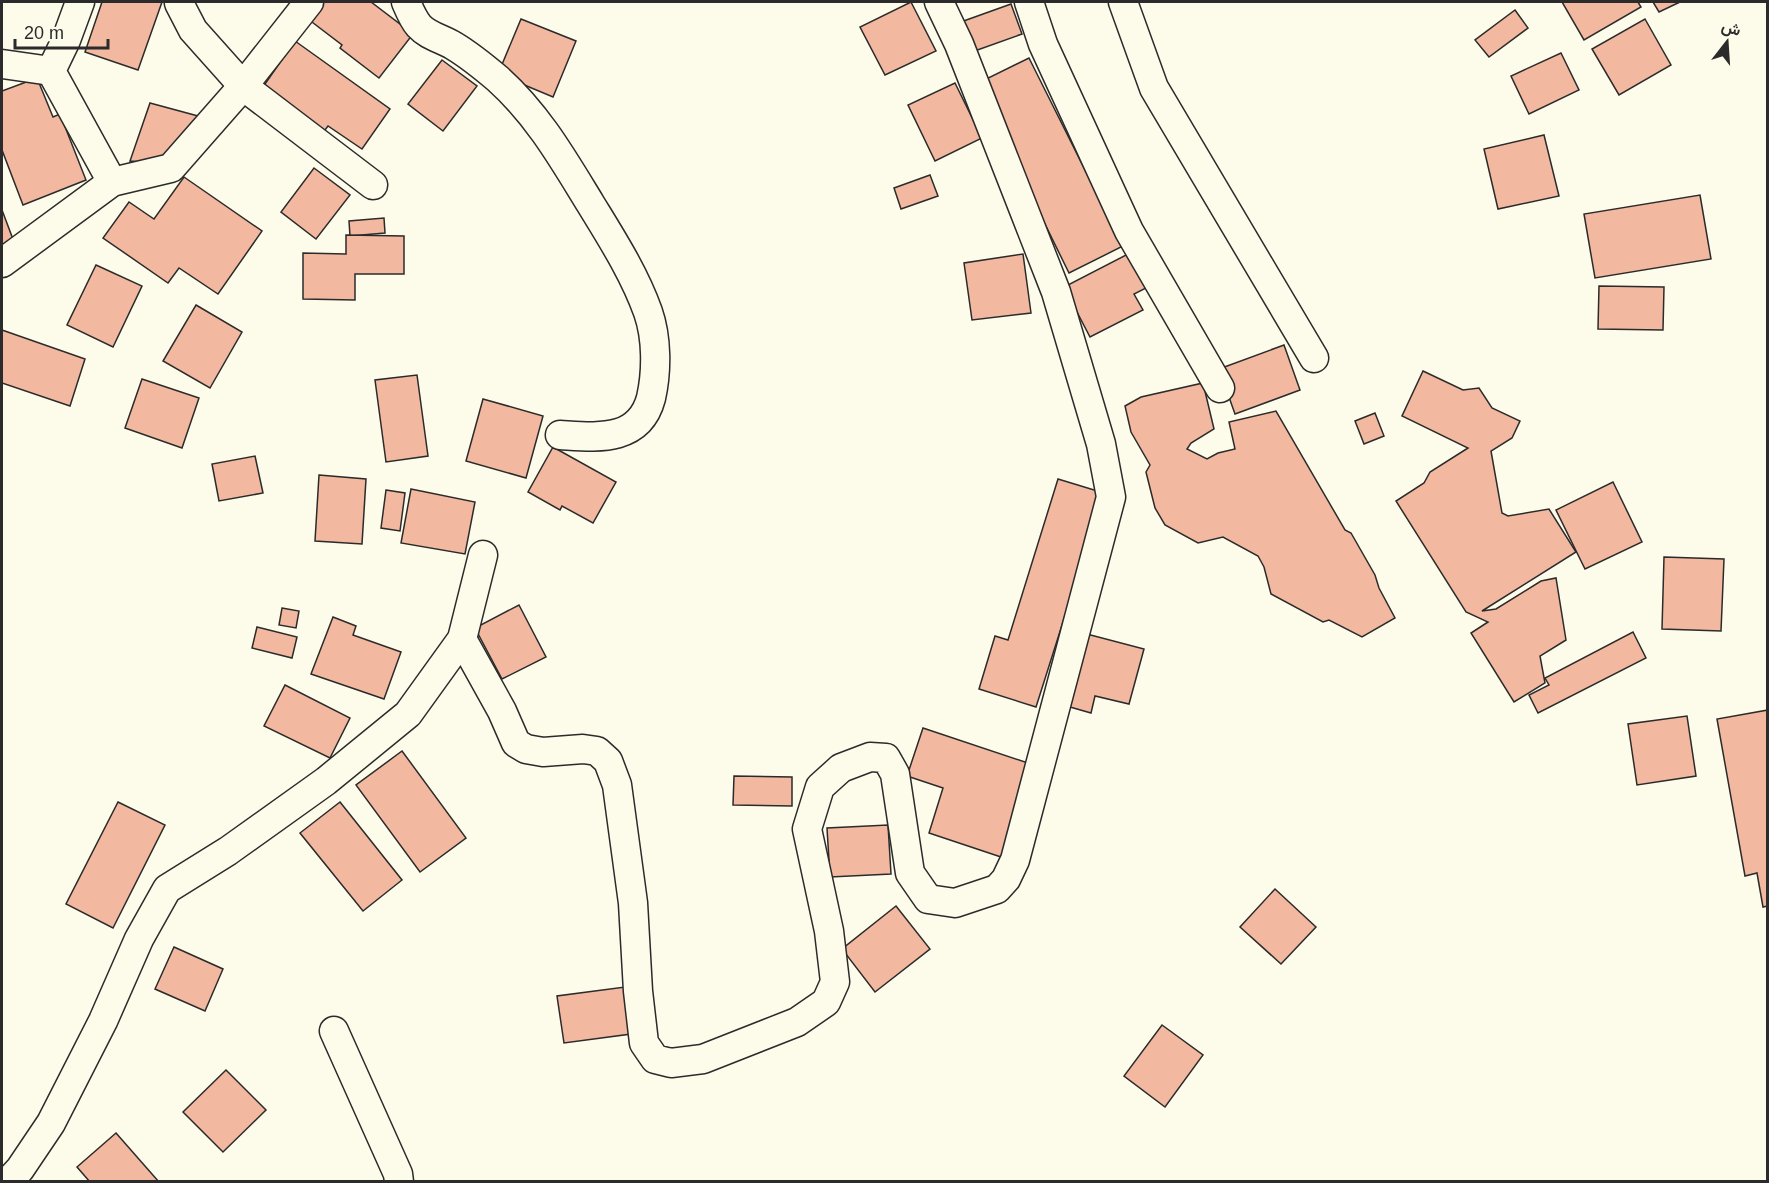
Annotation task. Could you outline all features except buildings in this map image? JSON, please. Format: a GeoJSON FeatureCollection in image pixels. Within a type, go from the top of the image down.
{"type":"FeatureCollection","features":[{"type":"Feature","properties":{"kind":"street"},"geometry":{"type":"LineString","coordinates":[[51,71],[66,40],[80,2]]}},
{"type":"Feature","properties":{"kind":"street"},"geometry":{"type":"LineString","coordinates":[[179,2],[193,30],[243,86],[373,185]]}},
{"type":"Feature","properties":{"kind":"street"},"geometry":{"type":"LineString","coordinates":[[2,263],[112,182],[171,168],[243,86],[309,2]]}},
{"type":"Feature","properties":{"kind":"street"},"geometry":{"type":"LineString","coordinates":[[406,2],[419,26],[455,47],[497,79],[531,112],[629,267],[649,314],[655,357],[654,385],[649,403],[638,421],[622,433],[612,436],[560,435]]}},
{"type":"Feature","properties":{"kind":"street"},"geometry":{"type":"LineString","coordinates":[[462,639],[502,711],[516,743],[526,749],[543,752],[583,749],[597,751],[608,761],[617,785],[633,903],[638,991],[644,1043],[655,1059],[671,1063],[703,1059],[797,1022],[826,1002],[835,982],[829,931],[807,829],[820,788],[841,768],[870,757],[886,758],[895,774],[910,873],[928,899],[956,903],[996,889],[1006,879],[1015,860],[1111,496],[1101,444],[1056,292],[959,44],[939,2]]}},
{"type":"Feature","properties":{"kind":"street"},"geometry":{"type":"LineString","coordinates":[[1029,2],[1043,44],[1129,231],[1220,388]]}},
{"type":"Feature","properties":{"kind":"street"},"geometry":{"type":"LineString","coordinates":[[1123,2],[1154,87],[1314,358]]}},
{"type":"Feature","properties":{"kind":"street"},"geometry":{"type":"LineString","coordinates":[[2,64],[51,71]]}},
{"type":"Feature","properties":{"kind":"street"},"geometry":{"type":"LineString","coordinates":[[51,71],[112,182]]}},
{"type":"Feature","properties":{"kind":"street"},"geometry":{"type":"LineString","coordinates":[[8,1182],[20,1169],[51,1123],[103,1021],[139,939],[167,889],[228,851],[326,781],[408,714],[462,639],[483,555]]}},
{"type":"Feature","properties":{"kind":"street"},"geometry":{"type":"LineString","coordinates":[[334,1031],[398,1174],[399,1182]]}}]}
